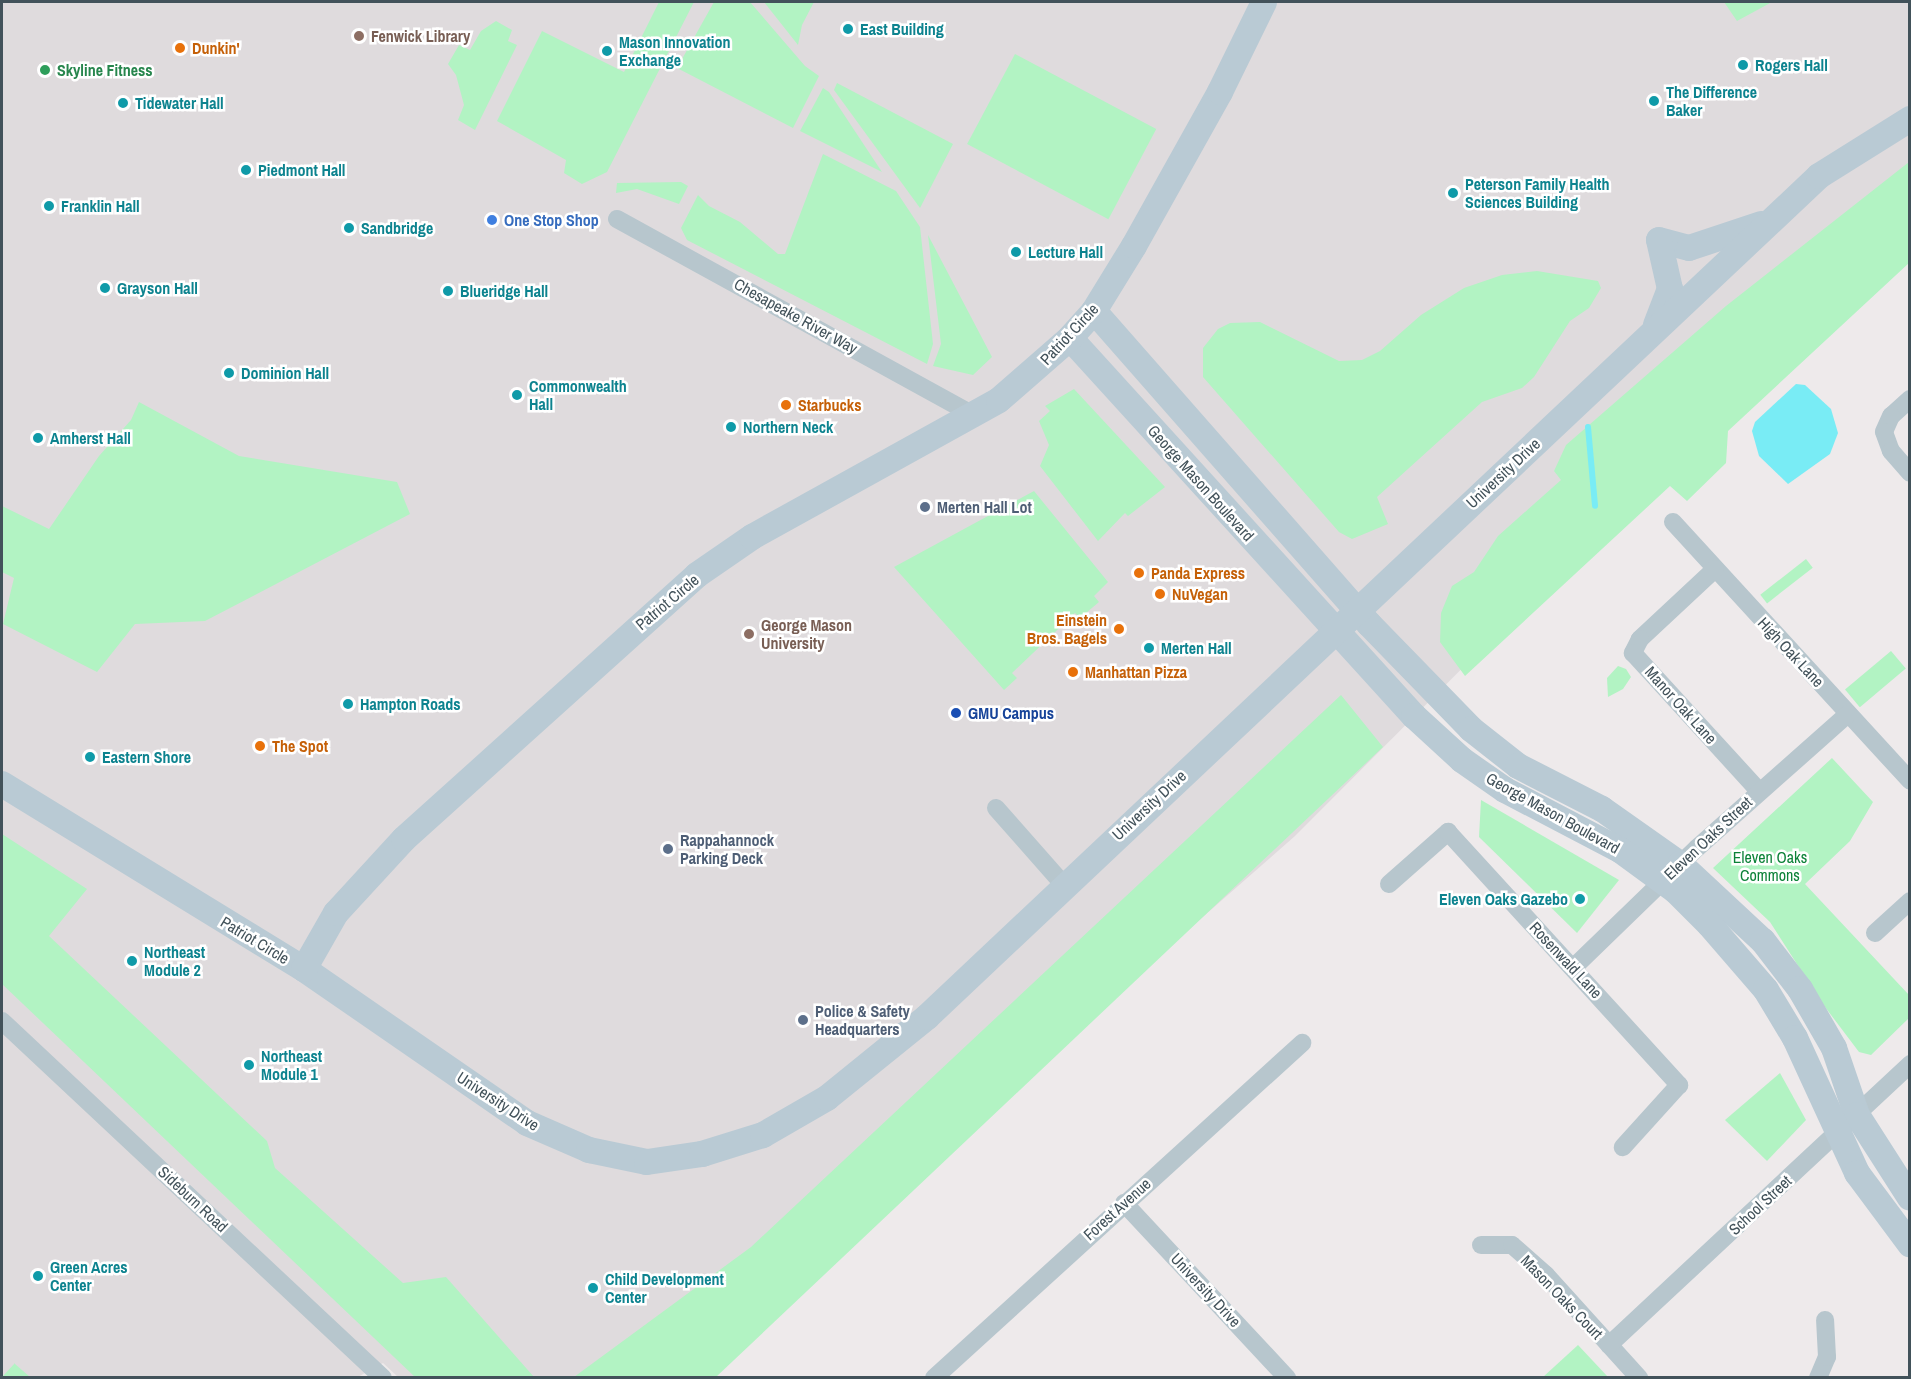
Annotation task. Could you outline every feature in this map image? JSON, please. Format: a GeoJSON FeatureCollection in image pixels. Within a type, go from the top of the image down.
{"type":"FeatureCollection","features":[{"type":"Feature","properties":{"kind":"street","name":"Patriot Circle"},"geometry":{"type":"LineString","coordinates":[[2,784],[304,969],[336,913],[404,839],[697,575],[752,537],[999,400],[1070,338],[1094,311],[1176,172],[1264,2]]}},
{"type":"Feature","properties":{"kind":"street","name":"University Drive"},"geometry":{"type":"LineString","coordinates":[[304,969],[527,1123],[589,1150],[647,1162],[702,1154],[763,1135],[827,1098],[927,1017],[1064,885],[1819,176],[1910,118]]}},
{"type":"Feature","properties":{"kind":"street","name":"Chesapeake River Way"},"geometry":{"type":"LineString","coordinates":[[617,219],[974,415]]}},
{"type":"Feature","properties":{"kind":"street"},"geometry":{"type":"LineString","coordinates":[[1653,332],[1670,289],[1659,240],[1689,248],[1773,219]]}},
{"type":"Feature","properties":{"kind":"street","name":"George Mason Boulevard"},"geometry":{"type":"LineString","coordinates":[[1094,311],[1356,610],[1471,729],[1518,766],[1602,809],[1672,872],[1762,941],[1800,989],[1834,1048],[1857,1115],[1910,1198]]}},
{"type":"Feature","properties":{"kind":"street","name":"George Mason Boulevard"},"geometry":{"type":"LineString","coordinates":[[1070,338],[1414,716],[1462,760],[1505,790],[1620,850],[1672,872],[1709,924],[1766,990],[1796,1038],[1837,1133],[1878,1207],[1910,1244]]}},
{"type":"Feature","properties":{"kind":"street"},"geometry":{"type":"LineString","coordinates":[[1910,399],[1891,416],[1884,432],[1891,451],[1910,473]]}},
{"type":"Feature","properties":{"kind":"street","name":"High Oak Lane"},"geometry":{"type":"LineString","coordinates":[[1673,522],[1910,781]]}},
{"type":"Feature","properties":{"kind":"street","name":"Manor Oak Lane"},"geometry":{"type":"LineString","coordinates":[[1715,569],[1640,639],[1633,652],[1759,791]]}},
{"type":"Feature","properties":{"kind":"street","name":"Eleven Oaks Street"},"geometry":{"type":"LineString","coordinates":[[1574,968],[1759,791],[1848,714]]}},
{"type":"Feature","properties":{"kind":"street"},"geometry":{"type":"LineString","coordinates":[[996,808],[1064,885]]}},
{"type":"Feature","properties":{"kind":"street","name":"Rosenwald Lane"},"geometry":{"type":"LineString","coordinates":[[1389,884],[1448,832],[1679,1085],[1623,1147]]}},
{"type":"Feature","properties":{"kind":"street"},"geometry":{"type":"LineString","coordinates":[[1875,933],[1910,901]]}},
{"type":"Feature","properties":{"kind":"street","name":"Sideburn Road"},"geometry":{"type":"LineString","coordinates":[[2,1022],[383,1377]]}},
{"type":"Feature","properties":{"kind":"street","name":"Forest Avenue"},"geometry":{"type":"LineString","coordinates":[[934,1377],[1302,1043]]}},
{"type":"Feature","properties":{"kind":"street","name":"School Street"},"geometry":{"type":"LineString","coordinates":[[1609,1345],[1910,1064]]}},
{"type":"Feature","properties":{"kind":"street","name":"University Drive"},"geometry":{"type":"LineString","coordinates":[[1124,1203],[1287,1377]]}},
{"type":"Feature","properties":{"kind":"street","name":"Mason Oaks Court"},"geometry":{"type":"LineString","coordinates":[[1481,1245],[1512,1245],[1546,1275],[1639,1377]]}},
{"type":"Feature","properties":{"kind":"street"},"geometry":{"type":"LineString","coordinates":[[1818,1377],[1827,1357],[1825,1320]]}},
{"type":"Feature","properties":{"kind":"shaded area","name":"George Mason University"},"geometry":{"type":"Polygon","coordinates":[[[2,2],[1909,2],[1909,220],[1295,836],[678,1377],[398,1377],[383,1363],[356,1378],[2,1378],[2,2]]]}},
{"type":"Feature","properties":{"kind":"green space"},"geometry":{"type":"Polygon","coordinates":[[[659,2],[694,2],[607,172],[582,184],[564,173],[566,160],[497,121],[542,31],[624,72],[659,2]]]}},
{"type":"Feature","properties":{"kind":"green space"},"geometry":{"type":"Polygon","coordinates":[[[714,2],[750,2],[805,66],[819,76],[793,128],[677,68],[714,2]]]}},
{"type":"Feature","properties":{"kind":"green space"},"geometry":{"type":"Polygon","coordinates":[[[764,2],[814,2],[802,25],[798,45],[764,2]]]}},
{"type":"Feature","properties":{"kind":"green space"},"geometry":{"type":"Polygon","coordinates":[[[1724,2],[1772,2],[1737,21],[1724,2]]]}},
{"type":"Feature","properties":{"kind":"green space"},"geometry":{"type":"Polygon","coordinates":[[[496,21],[512,30],[508,41],[517,45],[475,130],[458,120],[464,105],[456,75],[448,64],[459,45],[470,50],[481,31],[496,21]]]}},
{"type":"Feature","properties":{"kind":"green space"},"geometry":{"type":"Polygon","coordinates":[[[1015,54],[1156,129],[1108,219],[967,144],[1015,54]]]}},
{"type":"Feature","properties":{"kind":"green space"},"geometry":{"type":"Polygon","coordinates":[[[837,83],[953,144],[920,208],[834,90],[837,83]]]}},
{"type":"Feature","properties":{"kind":"green space"},"geometry":{"type":"Polygon","coordinates":[[[823,88],[829,92],[882,172],[800,131],[823,88]]]}},
{"type":"Feature","properties":{"kind":"green space"},"geometry":{"type":"Polygon","coordinates":[[[823,154],[896,191],[920,227],[933,344],[927,364],[687,240],[681,228],[698,195],[709,206],[740,222],[778,254],[785,254],[823,154]]]}},
{"type":"Feature","properties":{"kind":"green space"},"geometry":{"type":"Polygon","coordinates":[[[1909,162],[1909,263],[1728,431],[1726,463],[1687,501],[1670,486],[1465,676],[1440,642],[1441,613],[1452,586],[1474,572],[1498,536],[1561,480],[1554,471],[1566,445],[1726,306],[1909,162]]]}},
{"type":"Feature","properties":{"kind":"green space"},"geometry":{"type":"Polygon","coordinates":[[[681,182],[688,186],[679,204],[637,189],[616,193],[617,183],[681,182]]]}},
{"type":"Feature","properties":{"kind":"green space"},"geometry":{"type":"Polygon","coordinates":[[[928,235],[992,357],[973,375],[933,366],[941,344],[928,235]]]}},
{"type":"Feature","properties":{"kind":"green space"},"geometry":{"type":"Polygon","coordinates":[[[1537,271],[1598,281],[1601,288],[1589,308],[1570,321],[1534,377],[1522,388],[1482,402],[1377,497],[1388,524],[1352,539],[1339,532],[1203,377],[1203,348],[1218,329],[1230,323],[1260,322],[1339,361],[1362,360],[1380,351],[1421,315],[1464,288],[1502,275],[1537,271]]]}},
{"type":"Feature","properties":{"kind":"green space"},"geometry":{"type":"Polygon","coordinates":[[[1074,389],[1165,487],[1128,516],[1125,513],[1098,541],[1040,466],[1049,445],[1039,421],[1050,411],[1045,406],[1074,389]]]}},
{"type":"Feature","properties":{"kind":"green space"},"geometry":{"type":"Polygon","coordinates":[[[139,402],[239,456],[397,482],[410,514],[205,621],[135,624],[97,672],[3,624],[14,578],[2,572],[2,506],[49,529],[99,456],[131,420],[139,402]]]}},
{"type":"Feature","properties":{"kind":"green space"},"geometry":{"type":"Polygon","coordinates":[[[1034,491],[1108,582],[1094,596],[1099,602],[1080,618],[1075,613],[1012,673],[1017,678],[1004,690],[894,567],[1034,491]]]}},
{"type":"Feature","properties":{"kind":"green space"},"geometry":{"type":"Polygon","coordinates":[[[1806,559],[1813,568],[1767,603],[1760,595],[1806,559]]]}},
{"type":"Feature","properties":{"kind":"green space"},"geometry":{"type":"Polygon","coordinates":[[[1891,651],[1906,669],[1860,707],[1845,690],[1891,651]]]}},
{"type":"Feature","properties":{"kind":"green space"},"geometry":{"type":"Polygon","coordinates":[[[1618,666],[1626,669],[1631,677],[1623,689],[1608,697],[1607,678],[1618,666]]]}},
{"type":"Feature","properties":{"kind":"green space"},"geometry":{"type":"Polygon","coordinates":[[[1341,695],[1383,747],[716,1377],[574,1377],[751,1247],[1341,695]]]}},
{"type":"Feature","properties":{"kind":"green space","name":"Eleven Oaks Commons"},"geometry":{"type":"Polygon","coordinates":[[[1832,758],[1873,802],[1850,841],[1805,884],[1909,995],[1909,1018],[1871,1055],[1859,1052],[1822,1003],[1770,922],[1713,868],[1832,758]]]}},
{"type":"Feature","properties":{"kind":"green space"},"geometry":{"type":"Polygon","coordinates":[[[1481,800],[1619,880],[1577,933],[1479,837],[1481,800]]]}},
{"type":"Feature","properties":{"kind":"green space"},"geometry":{"type":"Polygon","coordinates":[[[2,834],[87,889],[49,936],[267,1141],[275,1168],[403,1283],[446,1277],[534,1377],[415,1377],[2,984],[2,834]]]}},
{"type":"Feature","properties":{"kind":"green space"},"geometry":{"type":"Polygon","coordinates":[[[1780,1073],[1806,1120],[1767,1161],[1725,1120],[1780,1073]]]}},
{"type":"Feature","properties":{"kind":"green space"},"geometry":{"type":"Polygon","coordinates":[[[1578,1345],[1608,1377],[1543,1377],[1578,1345]]]}},
{"type":"Feature","properties":{"kind":"green space"},"geometry":{"type":"Polygon","coordinates":[[[15,1364],[30,1377],[2,1377],[15,1364]]]}},
{"type":"Feature","properties":{"kind":"water"},"geometry":{"type":"Polygon","coordinates":[[[1796,384],[1805,385],[1831,409],[1838,433],[1830,454],[1788,484],[1759,456],[1752,431],[1755,422],[1796,384]]]}},
{"type":"Feature","properties":{"kind":"waterway"},"geometry":{"type":"LineString","coordinates":[[1588,427],[1595,506]]}},
{"type":"Feature","properties":{"kind":"place","name":"East Building"},"geometry":{"type":"Point","coordinates":[848,29]}},
{"type":"Feature","properties":{"kind":"place","name":"Fenwick Library"},"geometry":{"type":"Point","coordinates":[359,36]}},
{"type":"Feature","properties":{"kind":"place","name":"Dunkin'"},"geometry":{"type":"Point","coordinates":[180,48]}},
{"type":"Feature","properties":{"kind":"place","name":"Mason Innovation Exchange"},"geometry":{"type":"Point","coordinates":[607,51]}},
{"type":"Feature","properties":{"kind":"place","name":"Rogers Hall"},"geometry":{"type":"Point","coordinates":[1743,65]}},
{"type":"Feature","properties":{"kind":"place","name":"Skyline Fitness"},"geometry":{"type":"Point","coordinates":[45,70]}},
{"type":"Feature","properties":{"kind":"place","name":"The Difference Baker"},"geometry":{"type":"Point","coordinates":[1654,101]}},
{"type":"Feature","properties":{"kind":"place","name":"Tidewater Hall"},"geometry":{"type":"Point","coordinates":[123,103]}},
{"type":"Feature","properties":{"kind":"place","name":"Piedmont Hall"},"geometry":{"type":"Point","coordinates":[246,170]}},
{"type":"Feature","properties":{"kind":"place","name":"Peterson Family Health Sciences Building"},"geometry":{"type":"Point","coordinates":[1453,193]}},
{"type":"Feature","properties":{"kind":"place","name":"Franklin Hall"},"geometry":{"type":"Point","coordinates":[49,206]}},
{"type":"Feature","properties":{"kind":"place","name":"One Stop Shop"},"geometry":{"type":"Point","coordinates":[492,220]}},
{"type":"Feature","properties":{"kind":"place","name":"Sandbridge"},"geometry":{"type":"Point","coordinates":[349,228]}},
{"type":"Feature","properties":{"kind":"place","name":"Lecture Hall"},"geometry":{"type":"Point","coordinates":[1016,252]}},
{"type":"Feature","properties":{"kind":"place","name":"Grayson Hall"},"geometry":{"type":"Point","coordinates":[105,288]}},
{"type":"Feature","properties":{"kind":"place","name":"Blueridge Hall"},"geometry":{"type":"Point","coordinates":[448,291]}},
{"type":"Feature","properties":{"kind":"place","name":"Dominion Hall"},"geometry":{"type":"Point","coordinates":[229,373]}},
{"type":"Feature","properties":{"kind":"place","name":"Commonwealth Hall"},"geometry":{"type":"Point","coordinates":[517,395]}},
{"type":"Feature","properties":{"kind":"place","name":"Starbucks"},"geometry":{"type":"Point","coordinates":[786,405]}},
{"type":"Feature","properties":{"kind":"place","name":"Northern Neck"},"geometry":{"type":"Point","coordinates":[731,427]}},
{"type":"Feature","properties":{"kind":"place","name":"Amherst Hall"},"geometry":{"type":"Point","coordinates":[38,438]}},
{"type":"Feature","properties":{"kind":"place","name":"Merten Hall Lot"},"geometry":{"type":"Point","coordinates":[925,507]}},
{"type":"Feature","properties":{"kind":"place","name":"Panda Express"},"geometry":{"type":"Point","coordinates":[1139,573]}},
{"type":"Feature","properties":{"kind":"place","name":"NuVegan"},"geometry":{"type":"Point","coordinates":[1160,594]}},
{"type":"Feature","properties":{"kind":"place","name":"Einstein Bros. Bagels"},"geometry":{"type":"Point","coordinates":[1119,629]}},
{"type":"Feature","properties":{"kind":"place","name":"George Mason University"},"geometry":{"type":"Point","coordinates":[749,634]}},
{"type":"Feature","properties":{"kind":"place","name":"Merten Hall"},"geometry":{"type":"Point","coordinates":[1149,648]}},
{"type":"Feature","properties":{"kind":"place","name":"Manhattan Pizza"},"geometry":{"type":"Point","coordinates":[1073,672]}},
{"type":"Feature","properties":{"kind":"place","name":"Hampton Roads"},"geometry":{"type":"Point","coordinates":[348,704]}},
{"type":"Feature","properties":{"kind":"place","name":"GMU Campus"},"geometry":{"type":"Point","coordinates":[956,713]}},
{"type":"Feature","properties":{"kind":"place","name":"The Spot"},"geometry":{"type":"Point","coordinates":[260,746]}},
{"type":"Feature","properties":{"kind":"place","name":"Eastern Shore"},"geometry":{"type":"Point","coordinates":[90,757]}},
{"type":"Feature","properties":{"kind":"place","name":"Rappahannock Parking Deck"},"geometry":{"type":"Point","coordinates":[668,849]}},
{"type":"Feature","properties":{"kind":"place","name":"Eleven Oaks Gazebo"},"geometry":{"type":"Point","coordinates":[1580,899]}},
{"type":"Feature","properties":{"kind":"place","name":"Northeast Module 2"},"geometry":{"type":"Point","coordinates":[132,961]}},
{"type":"Feature","properties":{"kind":"place","name":"Police & Safety Headquarters"},"geometry":{"type":"Point","coordinates":[803,1020]}},
{"type":"Feature","properties":{"kind":"place","name":"Northeast Module 1"},"geometry":{"type":"Point","coordinates":[249,1065]}},
{"type":"Feature","properties":{"kind":"place","name":"Green Acres Center"},"geometry":{"type":"Point","coordinates":[38,1276]}},
{"type":"Feature","properties":{"kind":"place","name":"Child Development Center"},"geometry":{"type":"Point","coordinates":[593,1288]}}]}
